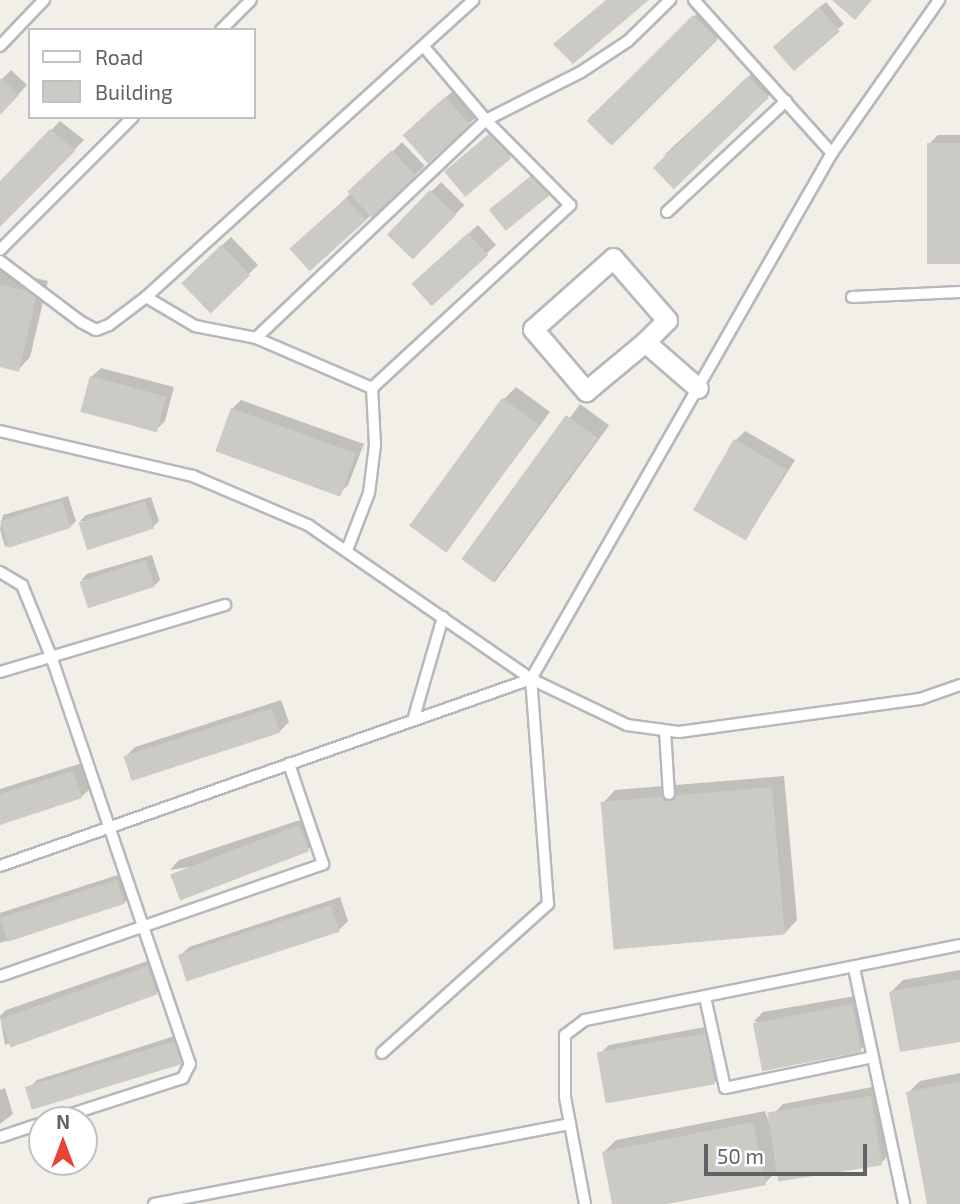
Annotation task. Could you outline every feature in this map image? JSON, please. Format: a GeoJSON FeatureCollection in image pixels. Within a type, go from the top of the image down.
{"type":"FeatureCollection","features":[{"type":"Feature","properties":{"kind":"street"},"geometry":{"type":"LineString","coordinates":[[613,258],[667,320],[645,342],[586,391],[533,329],[613,258]]}},
{"type":"Feature","properties":{"kind":"street"},"geometry":{"type":"LineString","coordinates":[[645,342],[698,388]]}},
{"type":"Feature","properties":{"kind":"lane"},"geometry":{"type":"LineString","coordinates":[[0,46],[44,0]]}},
{"type":"Feature","properties":{"kind":"lane"},"geometry":{"type":"LineString","coordinates":[[223,28],[251,0]]}},
{"type":"Feature","properties":{"kind":"lane"},"geometry":{"type":"LineString","coordinates":[[0,261],[96,330],[146,297],[473,0]]}},
{"type":"Feature","properties":{"kind":"lane"},"geometry":{"type":"LineString","coordinates":[[256,338],[486,120],[610,53],[670,0]]}},
{"type":"Feature","properties":{"kind":"lane"},"geometry":{"type":"LineString","coordinates":[[694,0],[832,153]]}},
{"type":"Feature","properties":{"kind":"lane"},"geometry":{"type":"LineString","coordinates":[[382,1053],[548,904],[531,679],[832,153],[938,0]]}},
{"type":"Feature","properties":{"kind":"lane"},"geometry":{"type":"LineString","coordinates":[[372,388],[570,205],[486,120],[424,47]]}},
{"type":"Feature","properties":{"kind":"lane"},"geometry":{"type":"LineString","coordinates":[[667,212],[786,102]]}},
{"type":"Feature","properties":{"kind":"lane"},"geometry":{"type":"LineString","coordinates":[[0,250],[131,119]]}},
{"type":"Feature","properties":{"kind":"lane"},"geometry":{"type":"LineString","coordinates":[[852,297],[960,292]]}},
{"type":"Feature","properties":{"kind":"lane"},"geometry":{"type":"LineString","coordinates":[[146,297],[195,326],[256,338],[372,388]]}},
{"type":"Feature","properties":{"kind":"lane"},"geometry":{"type":"LineString","coordinates":[[347,550],[369,493],[375,445],[372,388]]}},
{"type":"Feature","properties":{"kind":"lane"},"geometry":{"type":"LineString","coordinates":[[0,430],[193,476],[308,525],[531,679],[627,724],[665,731],[920,699],[960,685]]}},
{"type":"Feature","properties":{"kind":"lane"},"geometry":{"type":"LineString","coordinates":[[0,572],[22,585],[51,656],[190,1064],[183,1078],[96,1106]]}},
{"type":"Feature","properties":{"kind":"lane"},"geometry":{"type":"LineString","coordinates":[[0,672],[225,605]]}},
{"type":"Feature","properties":{"kind":"lane"},"geometry":{"type":"LineString","coordinates":[[414,717],[443,617]]}},
{"type":"Feature","properties":{"kind":"lane"},"geometry":{"type":"LineString","coordinates":[[0,866],[414,717],[531,679]]}},
{"type":"Feature","properties":{"kind":"lane"},"geometry":{"type":"LineString","coordinates":[[665,731],[669,794]]}},
{"type":"Feature","properties":{"kind":"lane"},"geometry":{"type":"LineString","coordinates":[[0,976],[323,864],[289,764]]}},
{"type":"Feature","properties":{"kind":"lane"},"geometry":{"type":"LineString","coordinates":[[585,1204],[565,1097],[565,1035],[584,1020],[960,945]]}},
{"type":"Feature","properties":{"kind":"lane"},"geometry":{"type":"LineString","coordinates":[[854,968],[903,1204]]}},
{"type":"Feature","properties":{"kind":"lane"},"geometry":{"type":"LineString","coordinates":[[705,996],[726,1088],[873,1057]]}},
{"type":"Feature","properties":{"kind":"lane"},"geometry":{"type":"LineString","coordinates":[[154,1204],[570,1124]]}},
{"type":"Feature","properties":{"kind":"lane"},"geometry":{"type":"LineString","coordinates":[[0,1137],[28,1128]]}},
{"type":"Feature","properties":{"kind":"building"},"geometry":{"type":"Polygon","coordinates":[[[606,0],[649,0],[573,64],[553,44],[606,0]]]}},
{"type":"Feature","properties":{"kind":"building"},"geometry":{"type":"Polygon","coordinates":[[[832,0],[872,0],[855,20],[832,0]]]}},
{"type":"Feature","properties":{"kind":"building"},"geometry":{"type":"Polygon","coordinates":[[[819,7],[840,31],[794,71],[773,47],[819,7]]]}},
{"type":"Feature","properties":{"kind":"building"},"geometry":{"type":"Polygon","coordinates":[[[693,15],[718,40],[612,146],[587,121],[693,15]]]}},
{"type":"Feature","properties":{"kind":"building"},"geometry":{"type":"Polygon","coordinates":[[[748,76],[769,98],[674,189],[653,168],[748,76]]]}},
{"type":"Feature","properties":{"kind":"building"},"geometry":{"type":"Polygon","coordinates":[[[0,78],[19,95],[0,115],[0,78]]]}},
{"type":"Feature","properties":{"kind":"building"},"geometry":{"type":"Polygon","coordinates":[[[445,97],[470,125],[428,163],[403,135],[445,97]]]}},
{"type":"Feature","properties":{"kind":"building"},"geometry":{"type":"Polygon","coordinates":[[[50,129],[76,150],[0,227],[0,181],[50,129]]]}},
{"type":"Feature","properties":{"kind":"building"},"geometry":{"type":"Polygon","coordinates":[[[490,133],[511,158],[465,197],[444,172],[490,133]]]}},
{"type":"Feature","properties":{"kind":"building"},"geometry":{"type":"Polygon","coordinates":[[[927,143],[960,143],[960,264],[927,264],[927,143]]]}},
{"type":"Feature","properties":{"kind":"building"},"geometry":{"type":"Polygon","coordinates":[[[392,150],[417,177],[373,219],[347,192],[392,150]]]}},
{"type":"Feature","properties":{"kind":"building"},"geometry":{"type":"Polygon","coordinates":[[[533,174],[550,195],[506,231],[489,210],[533,174]]]}},
{"type":"Feature","properties":{"kind":"building"},"geometry":{"type":"Polygon","coordinates":[[[430,190],[456,215],[413,260],[387,235],[430,190]]]}},
{"type":"Feature","properties":{"kind":"building"},"geometry":{"type":"Polygon","coordinates":[[[346,198],[366,220],[310,271],[290,249],[346,198]]]}},
{"type":"Feature","properties":{"kind":"building"},"geometry":{"type":"Polygon","coordinates":[[[468,233],[488,255],[432,306],[412,284],[468,233]]]}},
{"type":"Feature","properties":{"kind":"building"},"geometry":{"type":"Polygon","coordinates":[[[221,245],[250,275],[211,313],[181,283],[221,245]]]}},
{"type":"Feature","properties":{"kind":"building"},"geometry":{"type":"Polygon","coordinates":[[[0,285],[37,293],[19,372],[0,367],[0,285]]]}},
{"type":"Feature","properties":{"kind":"building"},"geometry":{"type":"Polygon","coordinates":[[[90,376],[166,396],[157,432],[80,412],[90,376]]]}},
{"type":"Feature","properties":{"kind":"building"},"geometry":{"type":"Polygon","coordinates":[[[502,398],[539,425],[446,553],[409,526],[502,398]]]}},
{"type":"Feature","properties":{"kind":"building"},"geometry":{"type":"Polygon","coordinates":[[[231,408],[356,453],[340,497],[215,451],[231,408]]]}},
{"type":"Feature","properties":{"kind":"building"},"geometry":{"type":"Polygon","coordinates":[[[566,415],[598,438],[493,582],[461,559],[566,415]]]}},
{"type":"Feature","properties":{"kind":"building"},"geometry":{"type":"Polygon","coordinates":[[[734,439],[787,470],[746,541],[693,510],[734,439]]]}},
{"type":"Feature","properties":{"kind":"building"},"geometry":{"type":"Polygon","coordinates":[[[62,501],[71,528],[9,548],[0,521],[62,501]]]}},
{"type":"Feature","properties":{"kind":"building"},"geometry":{"type":"Polygon","coordinates":[[[145,501],[154,529],[87,550],[78,523],[145,501]]]}},
{"type":"Feature","properties":{"kind":"building"},"geometry":{"type":"Polygon","coordinates":[[[146,560],[155,587],[88,608],[79,582],[146,560]]]}},
{"type":"Feature","properties":{"kind":"building"},"geometry":{"type":"Polygon","coordinates":[[[272,708],[280,733],[132,781],[124,756],[272,708]]]}},
{"type":"Feature","properties":{"kind":"building"},"geometry":{"type":"Polygon","coordinates":[[[73,771],[82,798],[0,825],[0,794],[73,771]]]}},
{"type":"Feature","properties":{"kind":"building"},"geometry":{"type":"Polygon","coordinates":[[[772,787],[785,934],[614,949],[601,802],[772,787]]]}},
{"type":"Feature","properties":{"kind":"building"},"geometry":{"type":"Polygon","coordinates":[[[299,825],[309,851],[180,901],[170,874],[299,825]]]}},
{"type":"Feature","properties":{"kind":"building"},"geometry":{"type":"Polygon","coordinates":[[[117,880],[125,904],[8,942],[0,918],[117,880]]]}},
{"type":"Feature","properties":{"kind":"building"},"geometry":{"type":"Polygon","coordinates":[[[331,905],[340,932],[187,981],[178,955],[331,905]]]}},
{"type":"Feature","properties":{"kind":"building"},"geometry":{"type":"Polygon","coordinates":[[[147,966],[157,994],[11,1048],[0,1019],[147,966]]]}},
{"type":"Feature","properties":{"kind":"building"},"geometry":{"type":"Polygon","coordinates":[[[960,979],[960,1042],[900,1052],[889,992],[960,979]]]}},
{"type":"Feature","properties":{"kind":"building"},"geometry":{"type":"Polygon","coordinates":[[[852,1004],[861,1052],[762,1071],[753,1023],[852,1004]]]}},
{"type":"Feature","properties":{"kind":"building"},"geometry":{"type":"Polygon","coordinates":[[[706,1033],[715,1084],[606,1103],[597,1052],[706,1033]]]}},
{"type":"Feature","properties":{"kind":"building"},"geometry":{"type":"Polygon","coordinates":[[[175,1041],[182,1064],[44,1106],[31,1106],[25,1087],[175,1041]]]}},
{"type":"Feature","properties":{"kind":"building"},"geometry":{"type":"Polygon","coordinates":[[[960,1082],[960,1204],[927,1204],[906,1092],[960,1082]]]}},
{"type":"Feature","properties":{"kind":"building"},"geometry":{"type":"Polygon","coordinates":[[[871,1096],[882,1165],[778,1182],[767,1112],[871,1096]]]}},
{"type":"Feature","properties":{"kind":"building"},"geometry":{"type":"Polygon","coordinates":[[[753,1122],[766,1185],[667,1204],[612,1204],[602,1152],[753,1122]]]}}]}
